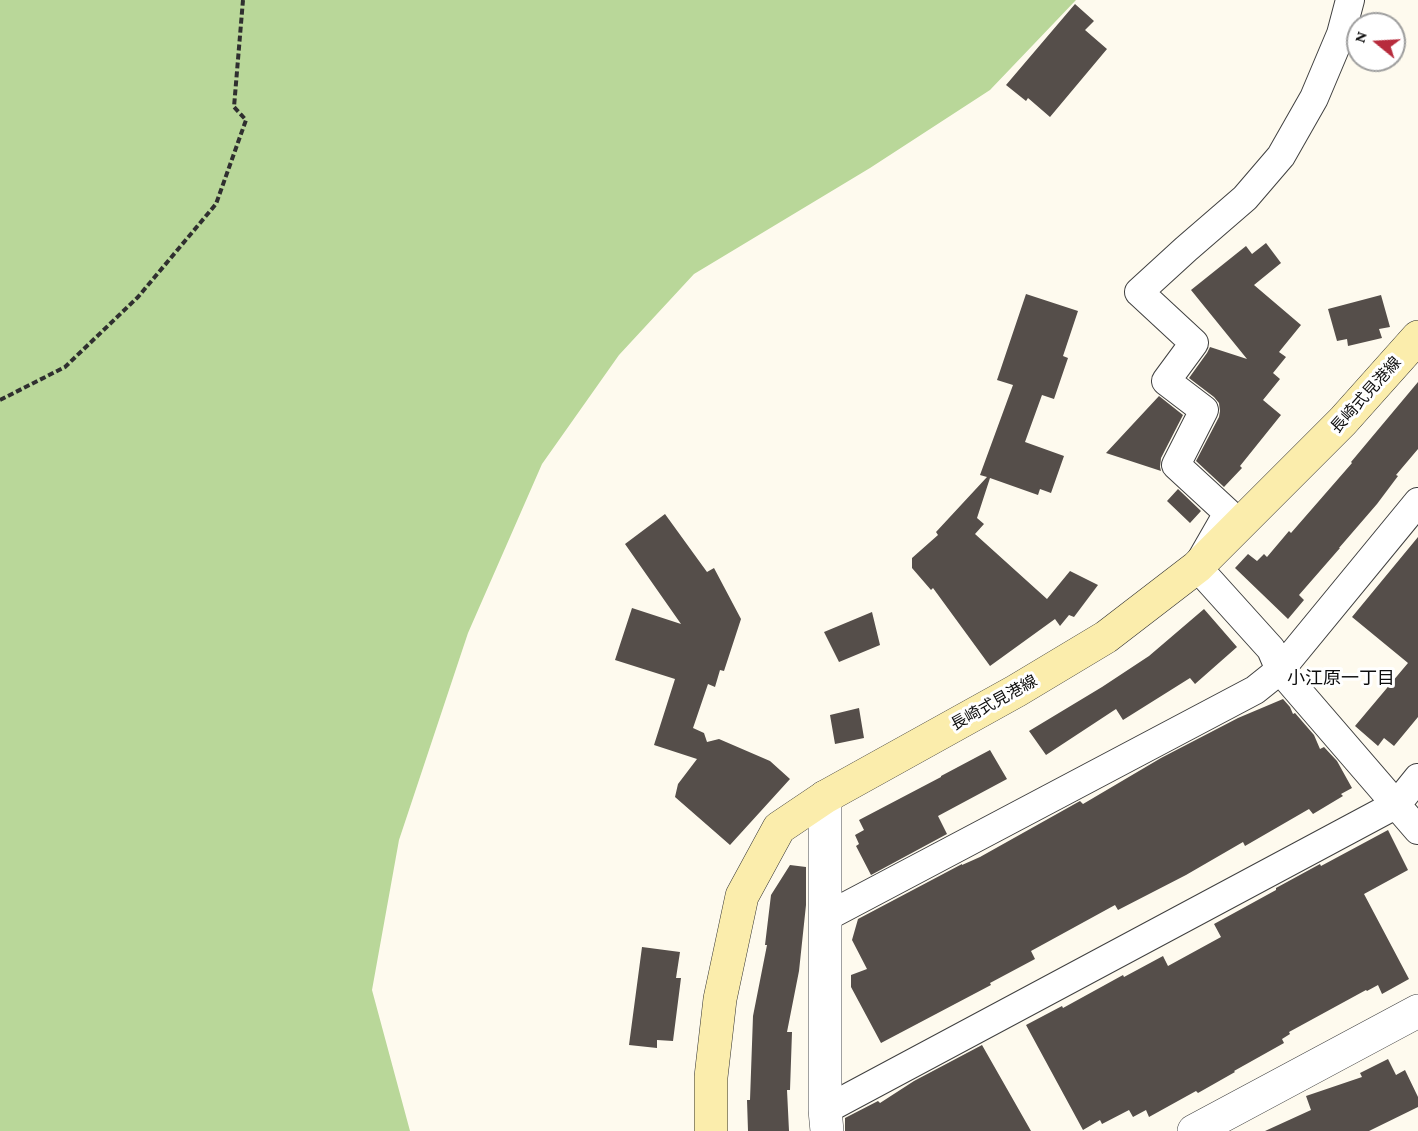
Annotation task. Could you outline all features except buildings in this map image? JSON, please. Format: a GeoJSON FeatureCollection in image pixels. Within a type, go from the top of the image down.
{"type":"FeatureCollection","features":[{"type":"Feature","properties":{"kind":"main road","name":"長崎式見港線"},"geometry":{"type":"LineString","coordinates":[[711,1131],[711,1077],[720,999],[742,896],[779,828],[825,796],[1016,691],[1106,637],[1197,567],[1343,421],[1418,337]]}},
{"type":"Feature","properties":{"kind":"street"},"geometry":{"type":"LineString","coordinates":[[1350,0],[1341,34],[1314,98],[1281,156],[1245,198],[1139,292],[1194,343],[1166,381],[1204,410],[1176,465],[1228,513],[1197,567],[1271,649],[1280,669],[1418,830]]}},
{"type":"Feature","properties":{"kind":"street"},"geometry":{"type":"LineString","coordinates":[[824,918],[1255,690],[1280,669],[1418,502]]}},
{"type":"Feature","properties":{"kind":"street"},"geometry":{"type":"LineString","coordinates":[[825,796],[826,1121],[1397,804],[1418,778]]}},
{"type":"Feature","properties":{"kind":"street"},"geometry":{"type":"LineString","coordinates":[[1194,1131],[1418,1011]]}},
{"type":"Feature","properties":{"kind":"path"},"geometry":{"type":"LineString","coordinates":[[0,400],[64,367],[138,297],[216,204],[246,120],[234,107],[243,0]]}},
{"type":"Feature","properties":{"kind":"green space"},"geometry":{"type":"Polygon","coordinates":[[[0,0],[1076,0],[990,90],[870,168],[694,274],[619,355],[542,464],[468,633],[399,840],[372,990],[410,1131],[0,1131],[0,0]]]}},
{"type":"Feature","properties":{"kind":"district","name":"小江原一丁目"},"geometry":{"type":"Point","coordinates":[1341,678]}}]}
